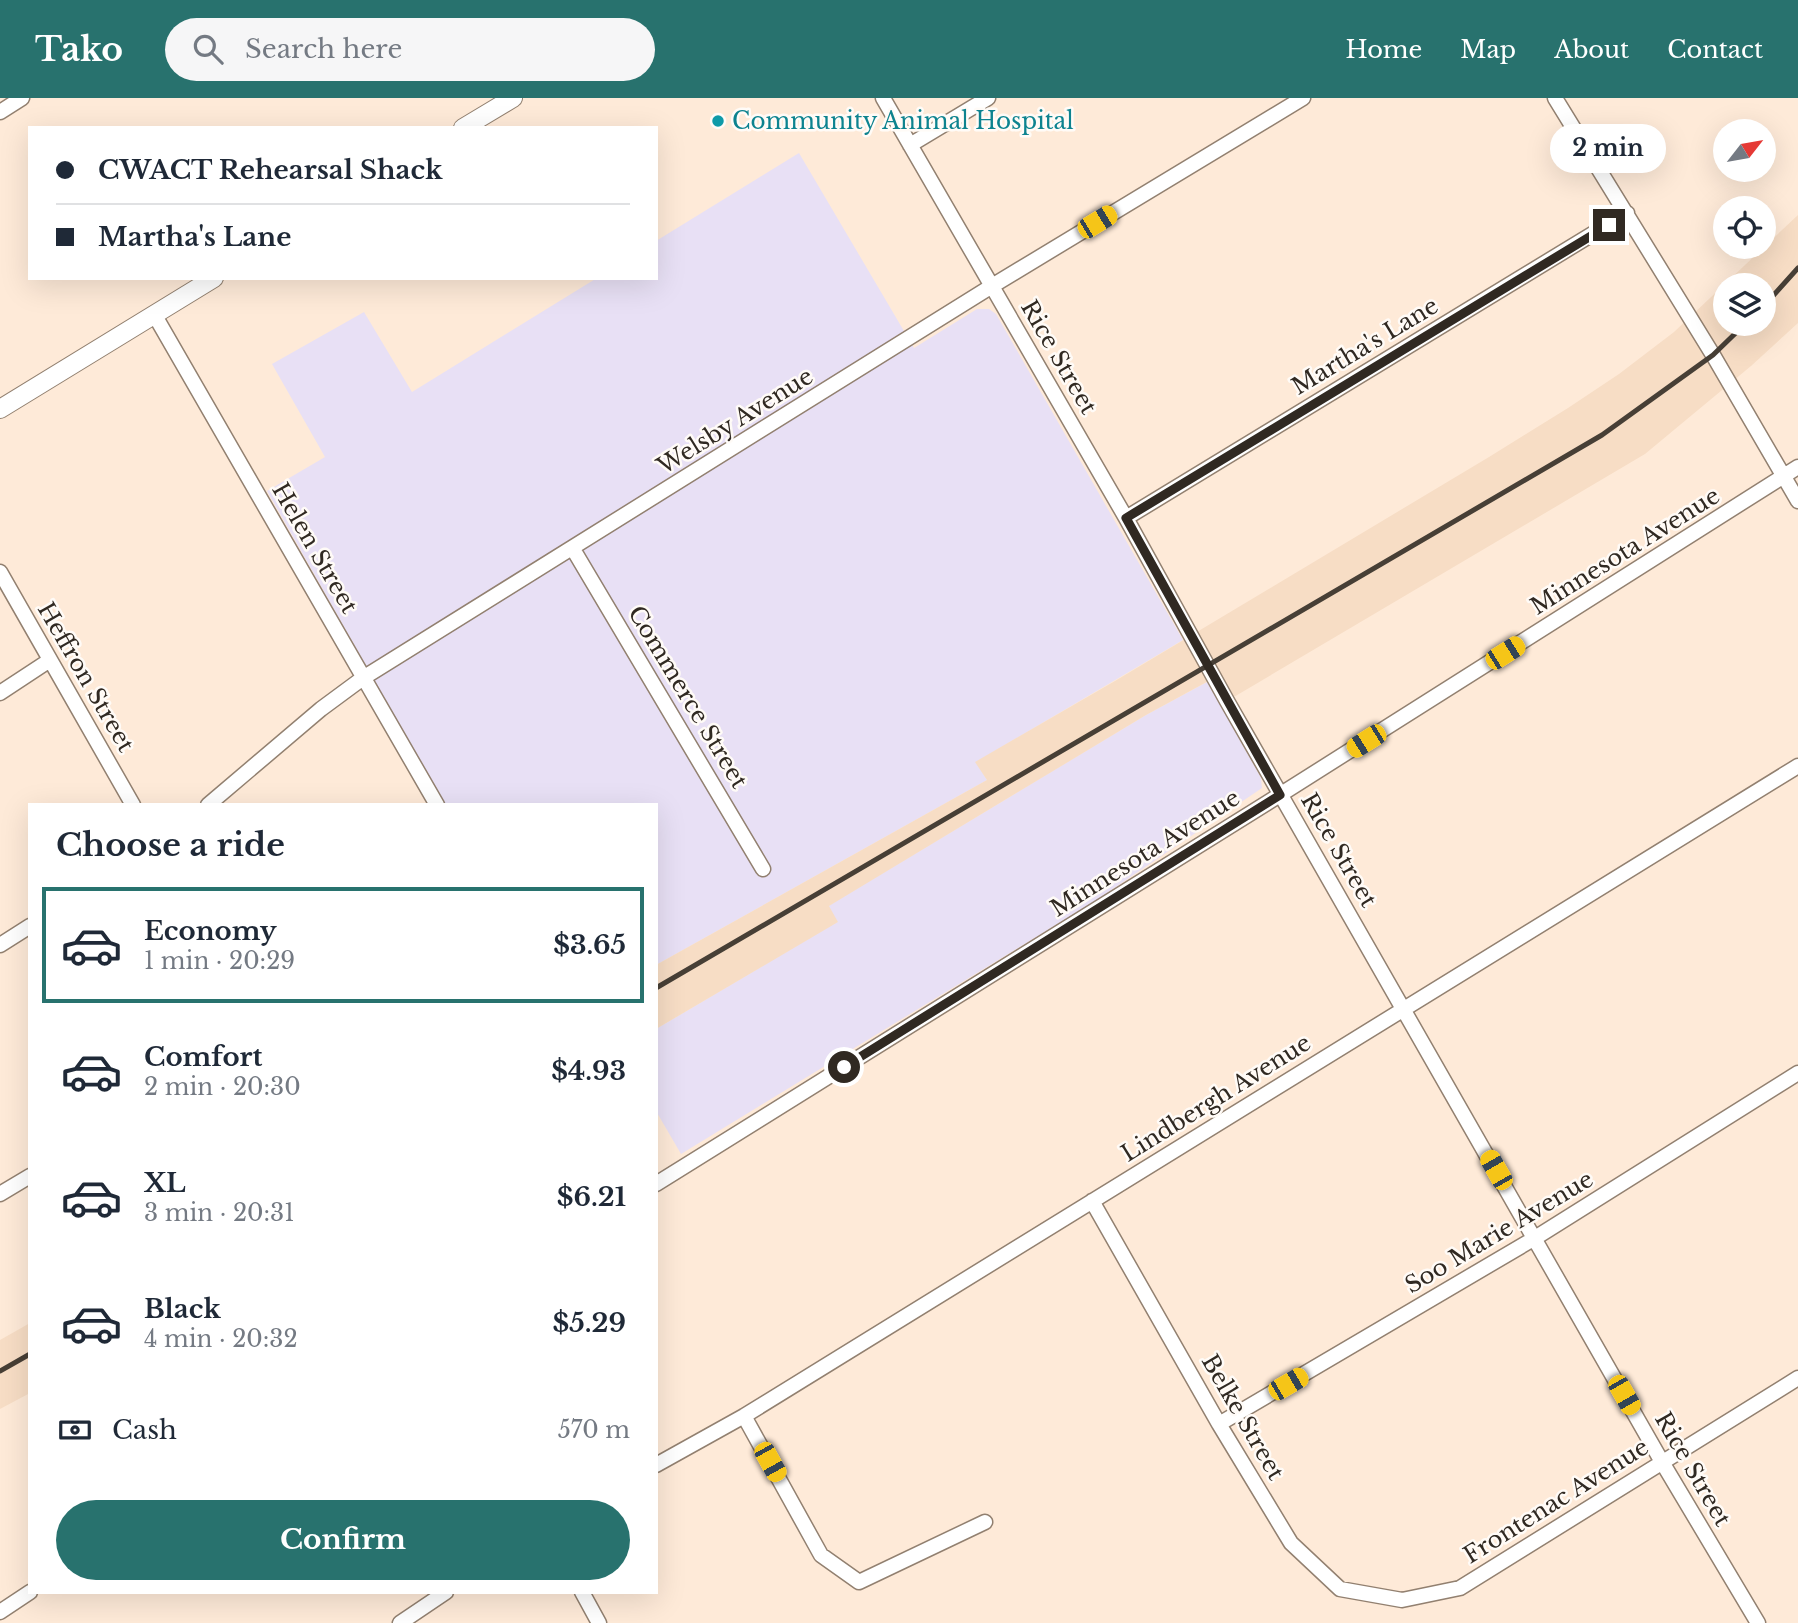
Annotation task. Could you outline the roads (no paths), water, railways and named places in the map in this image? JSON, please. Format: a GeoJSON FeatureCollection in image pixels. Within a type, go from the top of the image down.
{"type":"FeatureCollection","features":[{"type":"Feature","properties":{"kind":"street"},"geometry":{"type":"LineString","coordinates":[[0,112],[22,98]]}},
{"type":"Feature","properties":{"kind":"street"},"geometry":{"type":"LineString","coordinates":[[466,126],[513,98]]}},
{"type":"Feature","properties":{"kind":"street","name":"Rice Street"},"geometry":{"type":"LineString","coordinates":[[883,98],[1126,518],[1280,795],[1662,1462],[1758,1623]]}},
{"type":"Feature","properties":{"kind":"street"},"geometry":{"type":"LineString","coordinates":[[910,145],[988,98]]}},
{"type":"Feature","properties":{"kind":"street","name":"Welsby Avenue"},"geometry":{"type":"LineString","coordinates":[[210,803],[321,709],[363,678],[992,286],[1303,98]]}},
{"type":"Feature","properties":{"kind":"street"},"geometry":{"type":"LineString","coordinates":[[1555,98],[1627,213],[1798,501]]}},
{"type":"Feature","properties":{"kind":"street","name":"Martha's Lane"},"geometry":{"type":"LineString","coordinates":[[1126,518],[1627,213]]}},
{"type":"Feature","properties":{"kind":"street"},"geometry":{"type":"LineString","coordinates":[[0,409],[211,280]]}},
{"type":"Feature","properties":{"kind":"street","name":"Helen Street"},"geometry":{"type":"LineString","coordinates":[[154,314],[436,803]]}},
{"type":"Feature","properties":{"kind":"street","name":"Minnesota Avenue"},"geometry":{"type":"LineString","coordinates":[[658,1183],[1280,795],[1798,467]]}},
{"type":"Feature","properties":{"kind":"street","name":"Commerce Street"},"geometry":{"type":"LineString","coordinates":[[573,548],[763,869]]}},
{"type":"Feature","properties":{"kind":"street","name":"Heffron Street"},"geometry":{"type":"LineString","coordinates":[[0,572],[132,803]]}},
{"type":"Feature","properties":{"kind":"street"},"geometry":{"type":"LineString","coordinates":[[0,693],[50,660]]}},
{"type":"Feature","properties":{"kind":"street","name":"Lindbergh Avenue"},"geometry":{"type":"LineString","coordinates":[[658,1464],[744,1416],[1798,766]]}},
{"type":"Feature","properties":{"kind":"street"},"geometry":{"type":"LineString","coordinates":[[0,945],[28,927]]}},
{"type":"Feature","properties":{"kind":"street","name":"Soo Marie Avenue"},"geometry":{"type":"LineString","coordinates":[[1219,1424],[1535,1238],[1798,1073]]}},
{"type":"Feature","properties":{"kind":"street"},"geometry":{"type":"LineString","coordinates":[[0,1194],[28,1176]]}},
{"type":"Feature","properties":{"kind":"street","name":"Belke Street"},"geometry":{"type":"LineString","coordinates":[[1092,1201],[1219,1424],[1291,1543],[1340,1589],[1402,1600]]}},
{"type":"Feature","properties":{"kind":"street","name":"Frontenac Avenue"},"geometry":{"type":"LineString","coordinates":[[1402,1600],[1460,1588],[1798,1378]]}},
{"type":"Feature","properties":{"kind":"street"},"geometry":{"type":"LineString","coordinates":[[744,1416],[821,1555],[859,1582],[985,1522]]}},
{"type":"Feature","properties":{"kind":"street"},"geometry":{"type":"LineString","coordinates":[[0,1612],[28,1593]]}},
{"type":"Feature","properties":{"kind":"street"},"geometry":{"type":"LineString","coordinates":[[400,1623],[443,1594]]}},
{"type":"Feature","properties":{"kind":"street"},"geometry":{"type":"LineString","coordinates":[[583,1594],[599,1623]]}},
{"type":"Feature","properties":{"kind":"railway"},"geometry":{"type":"LineString","coordinates":[[1776,293],[1798,268]]}},
{"type":"Feature","properties":{"kind":"railway"},"geometry":{"type":"LineString","coordinates":[[658,987],[1602,435],[1713,355],[1733,336]]}},
{"type":"Feature","properties":{"kind":"railway"},"geometry":{"type":"LineString","coordinates":[[0,1371],[28,1355]]}},
{"type":"Feature","properties":{"kind":"place","name":"Community Animal Hospital"},"geometry":{"type":"Point","coordinates":[718,121]}}]}
